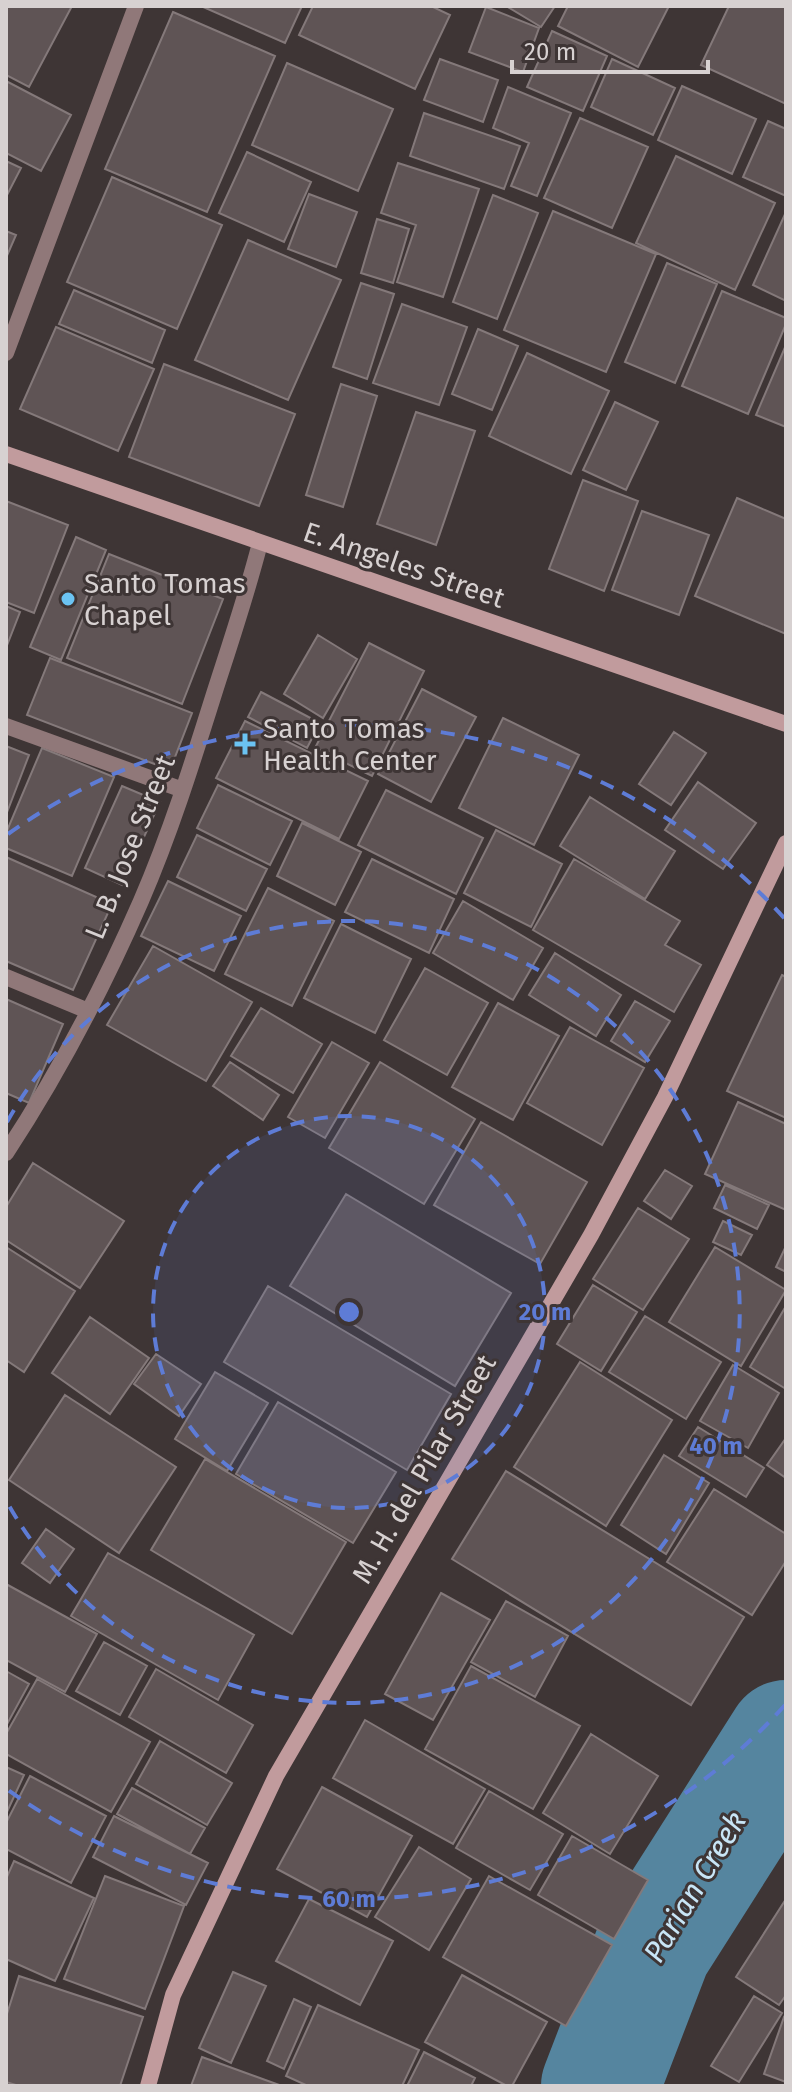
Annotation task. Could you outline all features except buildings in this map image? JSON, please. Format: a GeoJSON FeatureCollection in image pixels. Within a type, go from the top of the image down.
{"type":"FeatureCollection","features":[{"type":"Feature","properties":{"kind":"street"},"geometry":{"type":"LineString","coordinates":[[6,353],[136,6]]}},
{"type":"Feature","properties":{"kind":"street","name":"E. Angeles Street"},"geometry":{"type":"LineString","coordinates":[[6,454],[786,724]]}},
{"type":"Feature","properties":{"kind":"street","name":"L. B. Jose Street"},"geometry":{"type":"LineString","coordinates":[[6,1153],[31,1115],[88,1011],[142,901],[183,790],[260,543]]}},
{"type":"Feature","properties":{"kind":"street"},"geometry":{"type":"LineString","coordinates":[[6,726],[183,790]]}},
{"type":"Feature","properties":{"kind":"street","name":"M. H. del Pilar Street"},"geometry":{"type":"LineString","coordinates":[[148,2086],[173,1995],[276,1776],[591,1235],[665,1097],[786,843]]}},
{"type":"Feature","properties":{"kind":"street"},"geometry":{"type":"LineString","coordinates":[[6,977],[88,1011]]}},
{"type":"Feature","properties":{"kind":"waterway","name":"Parian Creek"},"geometry":{"type":"LineString","coordinates":[[600,2086],[653,1948],[786,1739]]}},
{"type":"Feature","properties":{"kind":"place","name":"Santo Tomas Chapel"},"geometry":{"type":"Point","coordinates":[68,599]}},
{"type":"Feature","properties":{"kind":"place","name":"Santo Tomas Health Center"},"geometry":{"type":"Point","coordinates":[245,744]}}]}
